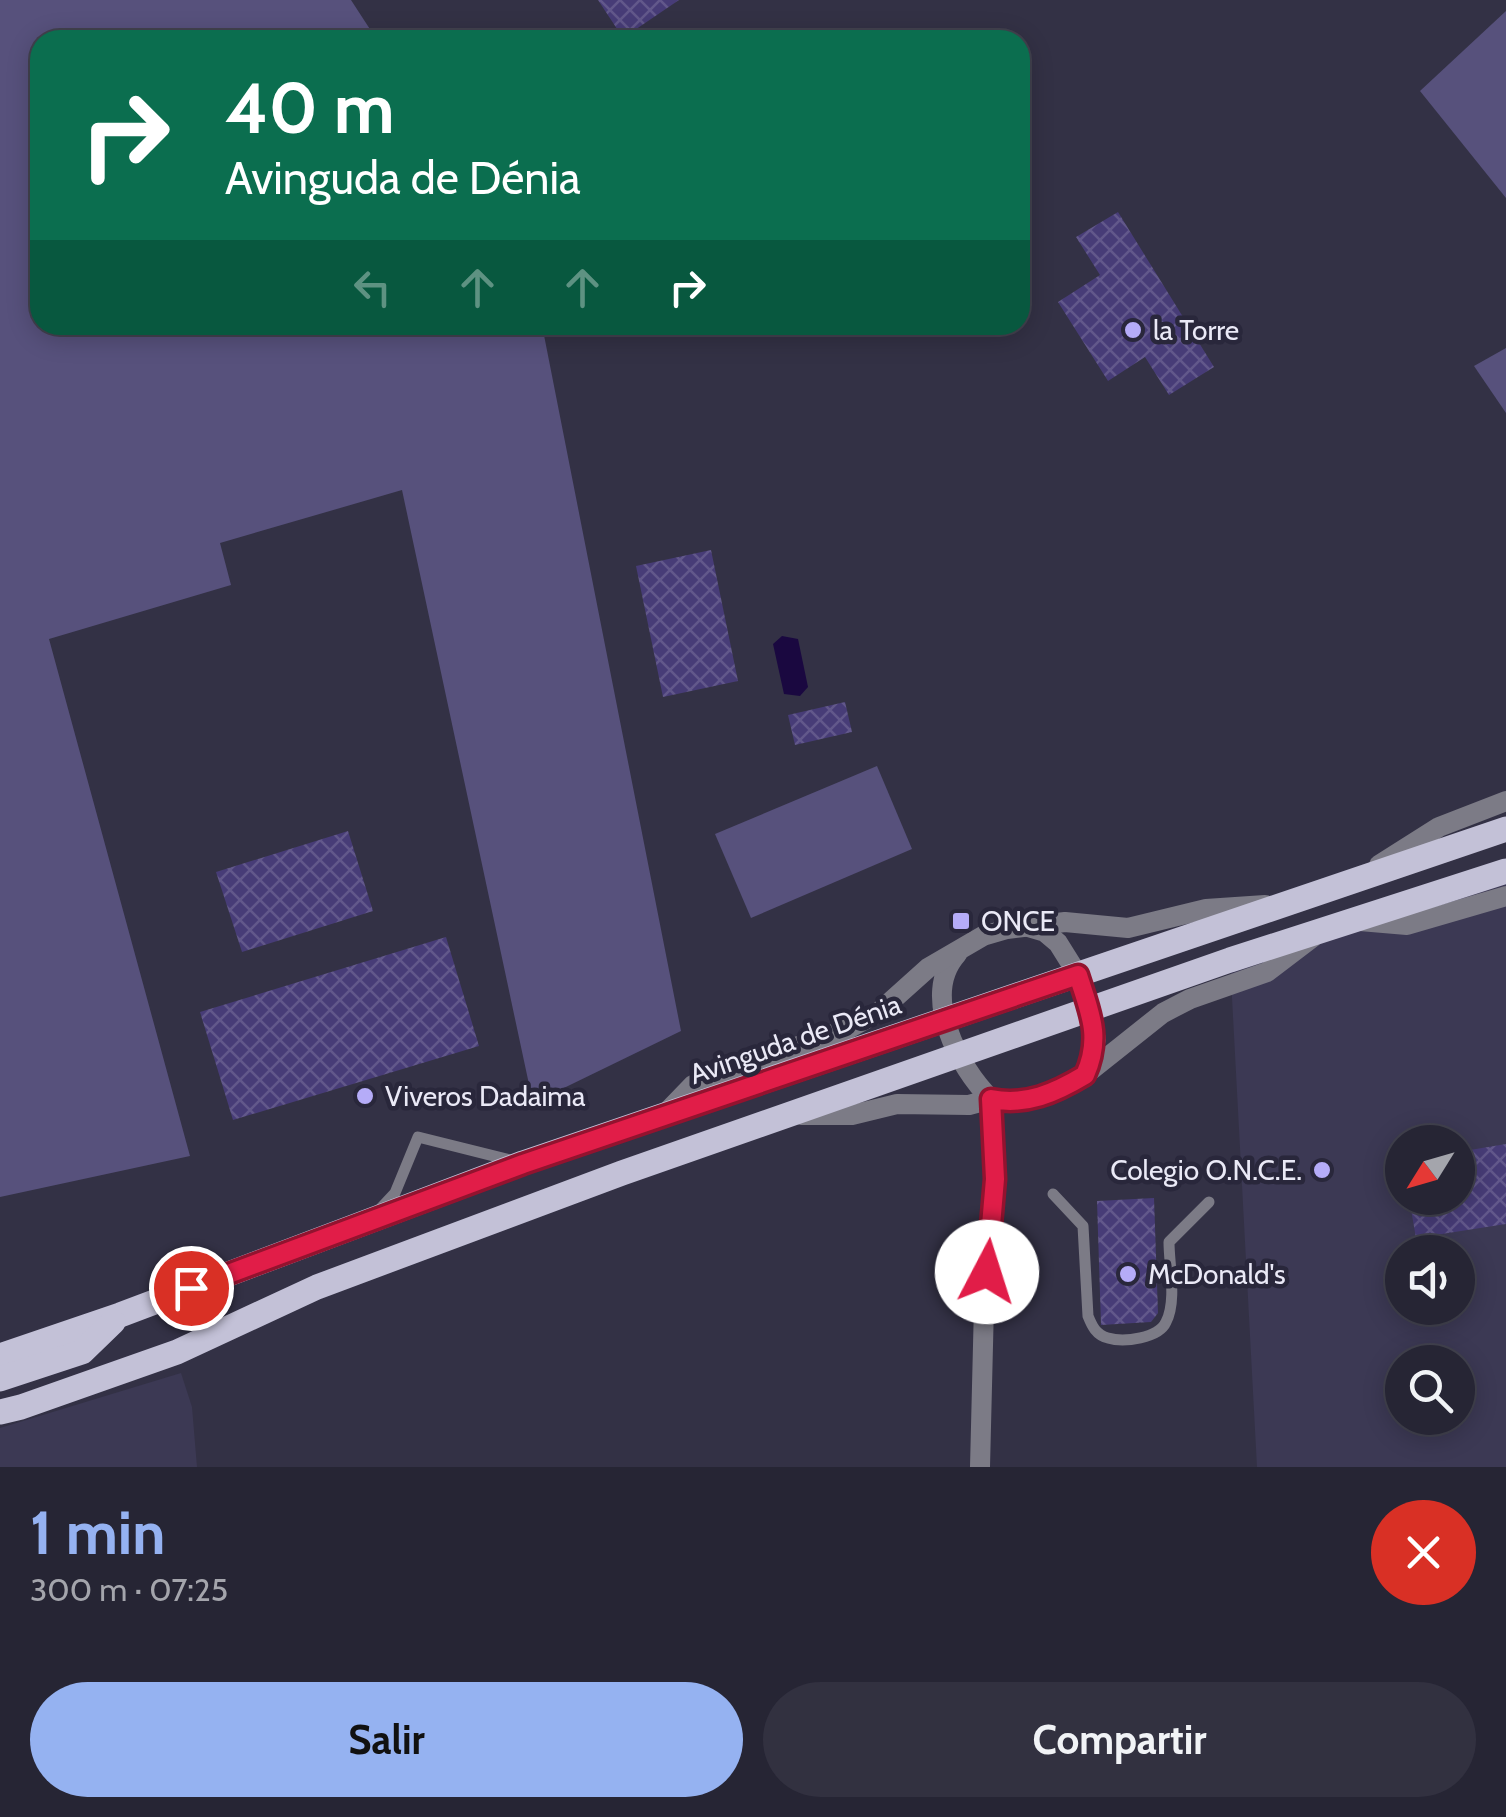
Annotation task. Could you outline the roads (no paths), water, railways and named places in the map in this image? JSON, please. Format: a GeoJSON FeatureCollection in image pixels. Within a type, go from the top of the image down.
{"type":"FeatureCollection","features":[{"type":"Feature","properties":{"kind":"main road","name":"Avinguda de Dénia"},"geometry":{"type":"LineString","coordinates":[[0,1356],[523,1164],[1506,829]]}},
{"type":"Feature","properties":{"kind":"main road"},"geometry":{"type":"LineString","coordinates":[[0,1412],[177,1352],[317,1287],[784,1115],[1506,871]]}},
{"type":"Feature","properties":{"kind":"main road"},"geometry":{"type":"LineString","coordinates":[[0,1379],[82,1352],[120,1314]]}},
{"type":"Feature","properties":{"kind":"street","name":"Avinguda de Dénia"},"geometry":{"type":"LineString","coordinates":[[1352,882],[1439,827],[1506,801]]}},
{"type":"Feature","properties":{"kind":"street"},"geometry":{"type":"LineString","coordinates":[[1353,920],[1407,924],[1506,896]]}},
{"type":"Feature","properties":{"kind":"street","name":"Avinguda de Dénia"},"geometry":{"type":"LineString","coordinates":[[664,1115],[693,1085],[708,1076],[848,1028],[880,1012],[928,968],[983,936],[1066,922],[1128,928],[1206,909],[1281,904]]}},
{"type":"Feature","properties":{"kind":"street"},"geometry":{"type":"LineString","coordinates":[[1028,927],[1045,932],[1058,943],[1078,975],[1096,1039],[1085,1075]]}},
{"type":"Feature","properties":{"kind":"street"},"geometry":{"type":"LineString","coordinates":[[784,1115],[852,1115],[897,1104],[969,1105],[991,1099],[1009,1103],[1031,1100],[1085,1075],[1163,1013],[1267,972],[1324,930]]}},
{"type":"Feature","properties":{"kind":"street","name":"Avinguda de Dénia"},"geometry":{"type":"LineString","coordinates":[[964,947],[946,972],[945,1020],[957,1056],[991,1099]]}},
{"type":"Feature","properties":{"kind":"street"},"geometry":{"type":"LineString","coordinates":[[980,1467],[984,1305],[995,1179],[991,1099]]}},
{"type":"Feature","properties":{"kind":"lane"},"geometry":{"type":"LineString","coordinates":[[368,1221],[395,1194],[418,1137],[523,1164]]}},
{"type":"Feature","properties":{"kind":"lane"},"geometry":{"type":"LineString","coordinates":[[1053,1194],[1083,1226],[1088,1316],[1093,1329],[1109,1339],[1152,1336],[1166,1324],[1170,1304],[1168,1242],[1209,1202]]}},
{"type":"Feature","properties":{"kind":"place","name":"la Torre"},"geometry":{"type":"Point","coordinates":[1133,330]}},
{"type":"Feature","properties":{"kind":"place","name":"ONCE"},"geometry":{"type":"Point","coordinates":[961,921]}},
{"type":"Feature","properties":{"kind":"place","name":"Viveros Dadaima"},"geometry":{"type":"Point","coordinates":[365,1096]}},
{"type":"Feature","properties":{"kind":"place","name":"Colegio O.N.C.E."},"geometry":{"type":"Point","coordinates":[1322,1170]}},
{"type":"Feature","properties":{"kind":"place","name":"McDonald's"},"geometry":{"type":"Point","coordinates":[1128,1274]}}]}
